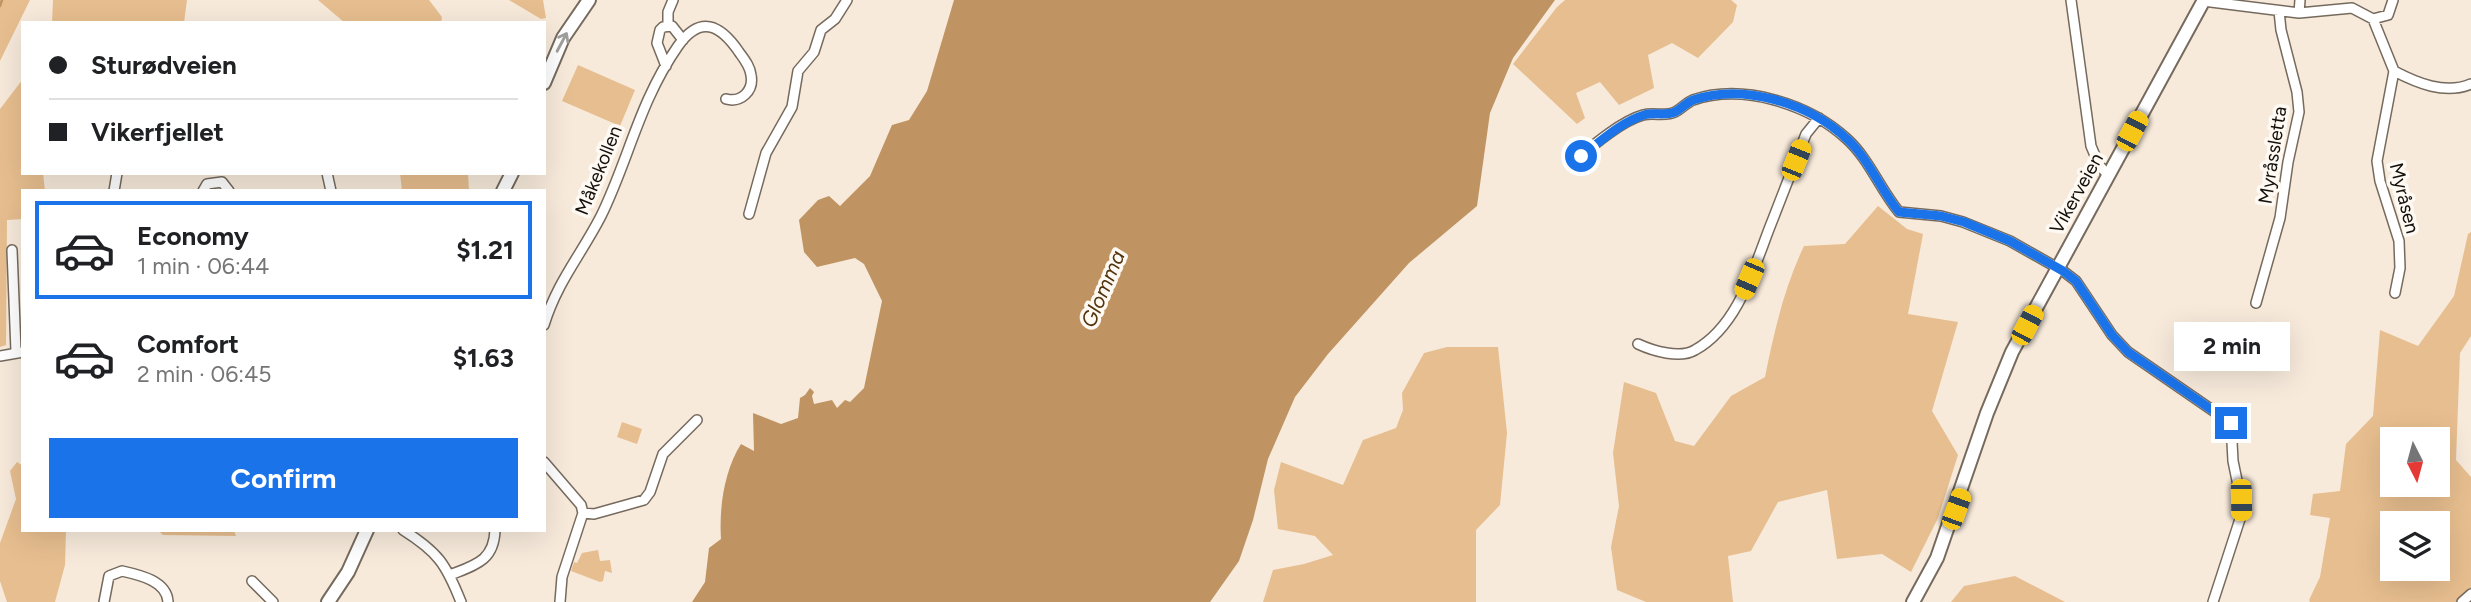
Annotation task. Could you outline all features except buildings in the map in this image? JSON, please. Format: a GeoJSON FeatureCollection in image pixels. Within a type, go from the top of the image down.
{"type":"FeatureCollection","features":[{"type":"Feature","properties":{"kind":"main road","name":"Vikerveien"},"geometry":{"type":"LineString","coordinates":[[1913,602],[1929,575],[1949,530],[1998,383],[2203,0]]}},
{"type":"Feature","properties":{"kind":"main road"},"geometry":{"type":"LineString","coordinates":[[546,78],[563,38],[588,3]]}},
{"type":"Feature","properties":{"kind":"main road"},"geometry":{"type":"LineString","coordinates":[[328,602],[354,561],[366,532]]}},
{"type":"Feature","properties":{"kind":"street"},"geometry":{"type":"LineString","coordinates":[[668,26],[668,12],[673,0]]}},
{"type":"Feature","properties":{"kind":"street"},"geometry":{"type":"LineString","coordinates":[[749,214],[766,153],[792,107],[797,71],[814,52],[821,30],[835,19],[847,0]]}},
{"type":"Feature","properties":{"kind":"street"},"geometry":{"type":"LineString","coordinates":[[2071,0],[2091,146],[2099,166],[2108,175]]}},
{"type":"Feature","properties":{"kind":"street"},"geometry":{"type":"LineString","coordinates":[[2203,0],[2279,11],[2351,8],[2373,19],[2382,19],[2388,15],[2393,0]]}},
{"type":"Feature","properties":{"kind":"street"},"geometry":{"type":"LineString","coordinates":[[2299,12],[2300,0]]}},
{"type":"Feature","properties":{"kind":"street","name":"Myråssletta"},"geometry":{"type":"LineString","coordinates":[[2256,303],[2275,241],[2298,112],[2297,92],[2281,30],[2279,11]]}},
{"type":"Feature","properties":{"kind":"street"},"geometry":{"type":"LineString","coordinates":[[2373,19],[2394,71],[2438,88],[2451,90],[2471,84]]}},
{"type":"Feature","properties":{"kind":"street"},"geometry":{"type":"LineString","coordinates":[[668,26],[677,30],[682,40],[698,27],[712,26],[723,31],[750,70],[751,84],[748,92],[738,100],[726,99]]}},
{"type":"Feature","properties":{"kind":"street"},"geometry":{"type":"LineString","coordinates":[[666,66],[656,38],[660,30],[668,26]]}},
{"type":"Feature","properties":{"kind":"street","name":"Måkekollen"},"geometry":{"type":"LineString","coordinates":[[546,320],[561,281],[600,219],[639,117],[682,40]]}},
{"type":"Feature","properties":{"kind":"street","name":"Myråsen"},"geometry":{"type":"LineString","coordinates":[[2394,71],[2377,161],[2380,181],[2399,241],[2400,268],[2395,293]]}},
{"type":"Feature","properties":{"kind":"street"},"geometry":{"type":"LineString","coordinates":[[1573,162],[1629,121],[1646,114],[1675,112],[1694,100],[1712,96],[1745,95],[1768,99],[1793,106],[1819,118],[1849,141],[1899,212],[1941,216],[1964,222],[2010,241],[2058,268],[2076,281],[2112,335],[2128,352],[2231,423],[2241,516],[2213,602]]}},
{"type":"Feature","properties":{"kind":"street"},"geometry":{"type":"LineString","coordinates":[[1638,344],[1651,349],[1689,353],[1706,343],[1726,322],[1742,295],[1806,134],[1819,118]]}},
{"type":"Feature","properties":{"kind":"street"},"geometry":{"type":"LineString","coordinates":[[204,189],[207,184],[215,181],[222,182],[227,189]]}},
{"type":"Feature","properties":{"kind":"street"},"geometry":{"type":"LineString","coordinates":[[0,356],[19,351],[12,250]]}},
{"type":"Feature","properties":{"kind":"street"},"geometry":{"type":"LineString","coordinates":[[583,513],[594,514],[644,500],[650,492],[663,454],[697,420]]}},
{"type":"Feature","properties":{"kind":"street"},"geometry":{"type":"LineString","coordinates":[[546,464],[581,505],[583,513],[562,577],[560,602]]}},
{"type":"Feature","properties":{"kind":"street"},"geometry":{"type":"LineString","coordinates":[[406,532],[435,552],[450,575],[461,602]]}},
{"type":"Feature","properties":{"kind":"street"},"geometry":{"type":"LineString","coordinates":[[450,575],[477,564],[486,557],[493,547],[495,532]]}},
{"type":"Feature","properties":{"kind":"street"},"geometry":{"type":"LineString","coordinates":[[104,602],[109,576],[122,571],[162,586],[168,602]]}},
{"type":"Feature","properties":{"kind":"street"},"geometry":{"type":"LineString","coordinates":[[252,581],[273,602]]}},
{"type":"Feature","properties":{"kind":"street"},"geometry":{"type":"LineString","coordinates":[[2462,602],[2471,594]]}},
{"type":"Feature","properties":{"kind":"shaded area"},"geometry":{"type":"Polygon","coordinates":[[[0,0],[30,0],[0,61],[0,0]]]}},
{"type":"Feature","properties":{"kind":"shaded area"},"geometry":{"type":"Polygon","coordinates":[[[53,0],[187,0],[184,21],[52,21],[53,0]]]}},
{"type":"Feature","properties":{"kind":"shaded area"},"geometry":{"type":"Polygon","coordinates":[[[318,0],[429,0],[442,17],[441,21],[343,21],[318,0]]]}},
{"type":"Feature","properties":{"kind":"shaded area"},"geometry":{"type":"Polygon","coordinates":[[[509,0],[543,0],[546,18],[541,19],[509,0]]]}},
{"type":"Feature","properties":{"kind":"shaded area"},"geometry":{"type":"Polygon","coordinates":[[[1565,0],[1731,0],[1737,5],[1733,22],[1698,58],[1672,43],[1648,55],[1654,88],[1619,105],[1600,82],[1576,93],[1585,118],[1577,124],[1513,64],[1565,0]]]}},
{"type":"Feature","properties":{"kind":"shaded area"},"geometry":{"type":"Polygon","coordinates":[[[578,65],[635,90],[620,126],[562,101],[578,65]]]}},
{"type":"Feature","properties":{"kind":"shaded area"},"geometry":{"type":"Polygon","coordinates":[[[21,82],[21,175],[43,175],[45,189],[21,189],[21,219],[7,220],[6,345],[0,347],[0,109],[21,82]]]}},
{"type":"Feature","properties":{"kind":"shaded area"},"geometry":{"type":"Polygon","coordinates":[[[400,175],[468,175],[469,189],[402,189],[400,175]]]}},
{"type":"Feature","properties":{"kind":"shaded area"},"geometry":{"type":"Polygon","coordinates":[[[1878,206],[1907,229],[1923,234],[1908,314],[1958,322],[1932,411],[1958,455],[1938,518],[1911,572],[1882,554],[1837,559],[1827,490],[1778,502],[1751,551],[1728,556],[1733,602],[1646,602],[1617,590],[1611,547],[1619,506],[1613,453],[1624,382],[1656,393],[1675,441],[1694,446],[1731,396],[1765,377],[1780,310],[1804,246],[1845,244],[1878,206]]]}},
{"type":"Feature","properties":{"kind":"shaded area"},"geometry":{"type":"Polygon","coordinates":[[[2471,232],[2471,336],[2460,353],[2456,460],[2471,477],[2471,602],[2310,602],[2320,577],[2330,518],[2310,515],[2313,494],[2340,491],[2346,444],[2373,416],[2380,330],[2418,346],[2454,296],[2468,234],[2471,232]]]}},
{"type":"Feature","properties":{"kind":"shaded area"},"geometry":{"type":"Polygon","coordinates":[[[1447,347],[1498,347],[1507,433],[1500,505],[1476,530],[1476,602],[1263,602],[1273,570],[1333,555],[1315,536],[1278,529],[1274,490],[1281,462],[1343,485],[1363,440],[1396,428],[1403,410],[1402,393],[1424,353],[1447,347]]]}},
{"type":"Feature","properties":{"kind":"shaded area"},"geometry":{"type":"Polygon","coordinates":[[[622,422],[642,429],[637,444],[617,437],[622,422]]]}},
{"type":"Feature","properties":{"kind":"shaded area"},"geometry":{"type":"Polygon","coordinates":[[[17,462],[21,465],[21,532],[66,532],[65,565],[55,602],[7,602],[0,581],[0,543],[16,499],[10,471],[17,462]]]}},
{"type":"Feature","properties":{"kind":"shaded area"},"geometry":{"type":"Polygon","coordinates":[[[160,532],[235,532],[236,536],[163,535],[160,532]]]}},
{"type":"Feature","properties":{"kind":"shaded area"},"geometry":{"type":"Polygon","coordinates":[[[598,550],[600,561],[610,560],[612,573],[605,571],[603,581],[571,571],[574,562],[577,563],[582,553],[598,550]]]}},
{"type":"Feature","properties":{"kind":"shaded area"},"geometry":{"type":"Polygon","coordinates":[[[2015,576],[2065,602],[1951,602],[1964,586],[2015,576]]]}},
{"type":"Feature","properties":{"kind":"water","name":"Glomma"},"geometry":{"type":"Polygon","coordinates":[[[954,0],[1555,0],[1513,58],[1490,113],[1477,206],[1409,263],[1328,354],[1295,397],[1268,459],[1253,520],[1239,561],[1210,602],[692,602],[705,582],[709,548],[721,539],[722,502],[730,466],[741,444],[754,451],[753,413],[781,424],[798,418],[800,398],[810,388],[814,392],[814,404],[832,400],[837,408],[845,400],[850,402],[864,388],[882,301],[864,264],[855,258],[817,267],[804,252],[799,220],[818,200],[829,196],[840,206],[870,176],[892,125],[909,120],[927,91],[954,0]]]}},
{"type":"Feature","properties":{"kind":"waterway"},"geometry":{"type":"LineString","coordinates":[[0,6],[2,0]]}},
{"type":"Feature","properties":{"kind":"route"},"geometry":{"type":"LineString","coordinates":[[1581,156],[1629,121],[1646,114],[1675,112],[1694,100],[1729,94],[1768,99],[1793,106],[1824,122],[1849,141],[1875,174],[1899,212],[1941,216],[1964,222],[2010,241],[2063,271],[2076,281],[2119,344],[2231,423]]}}]}
